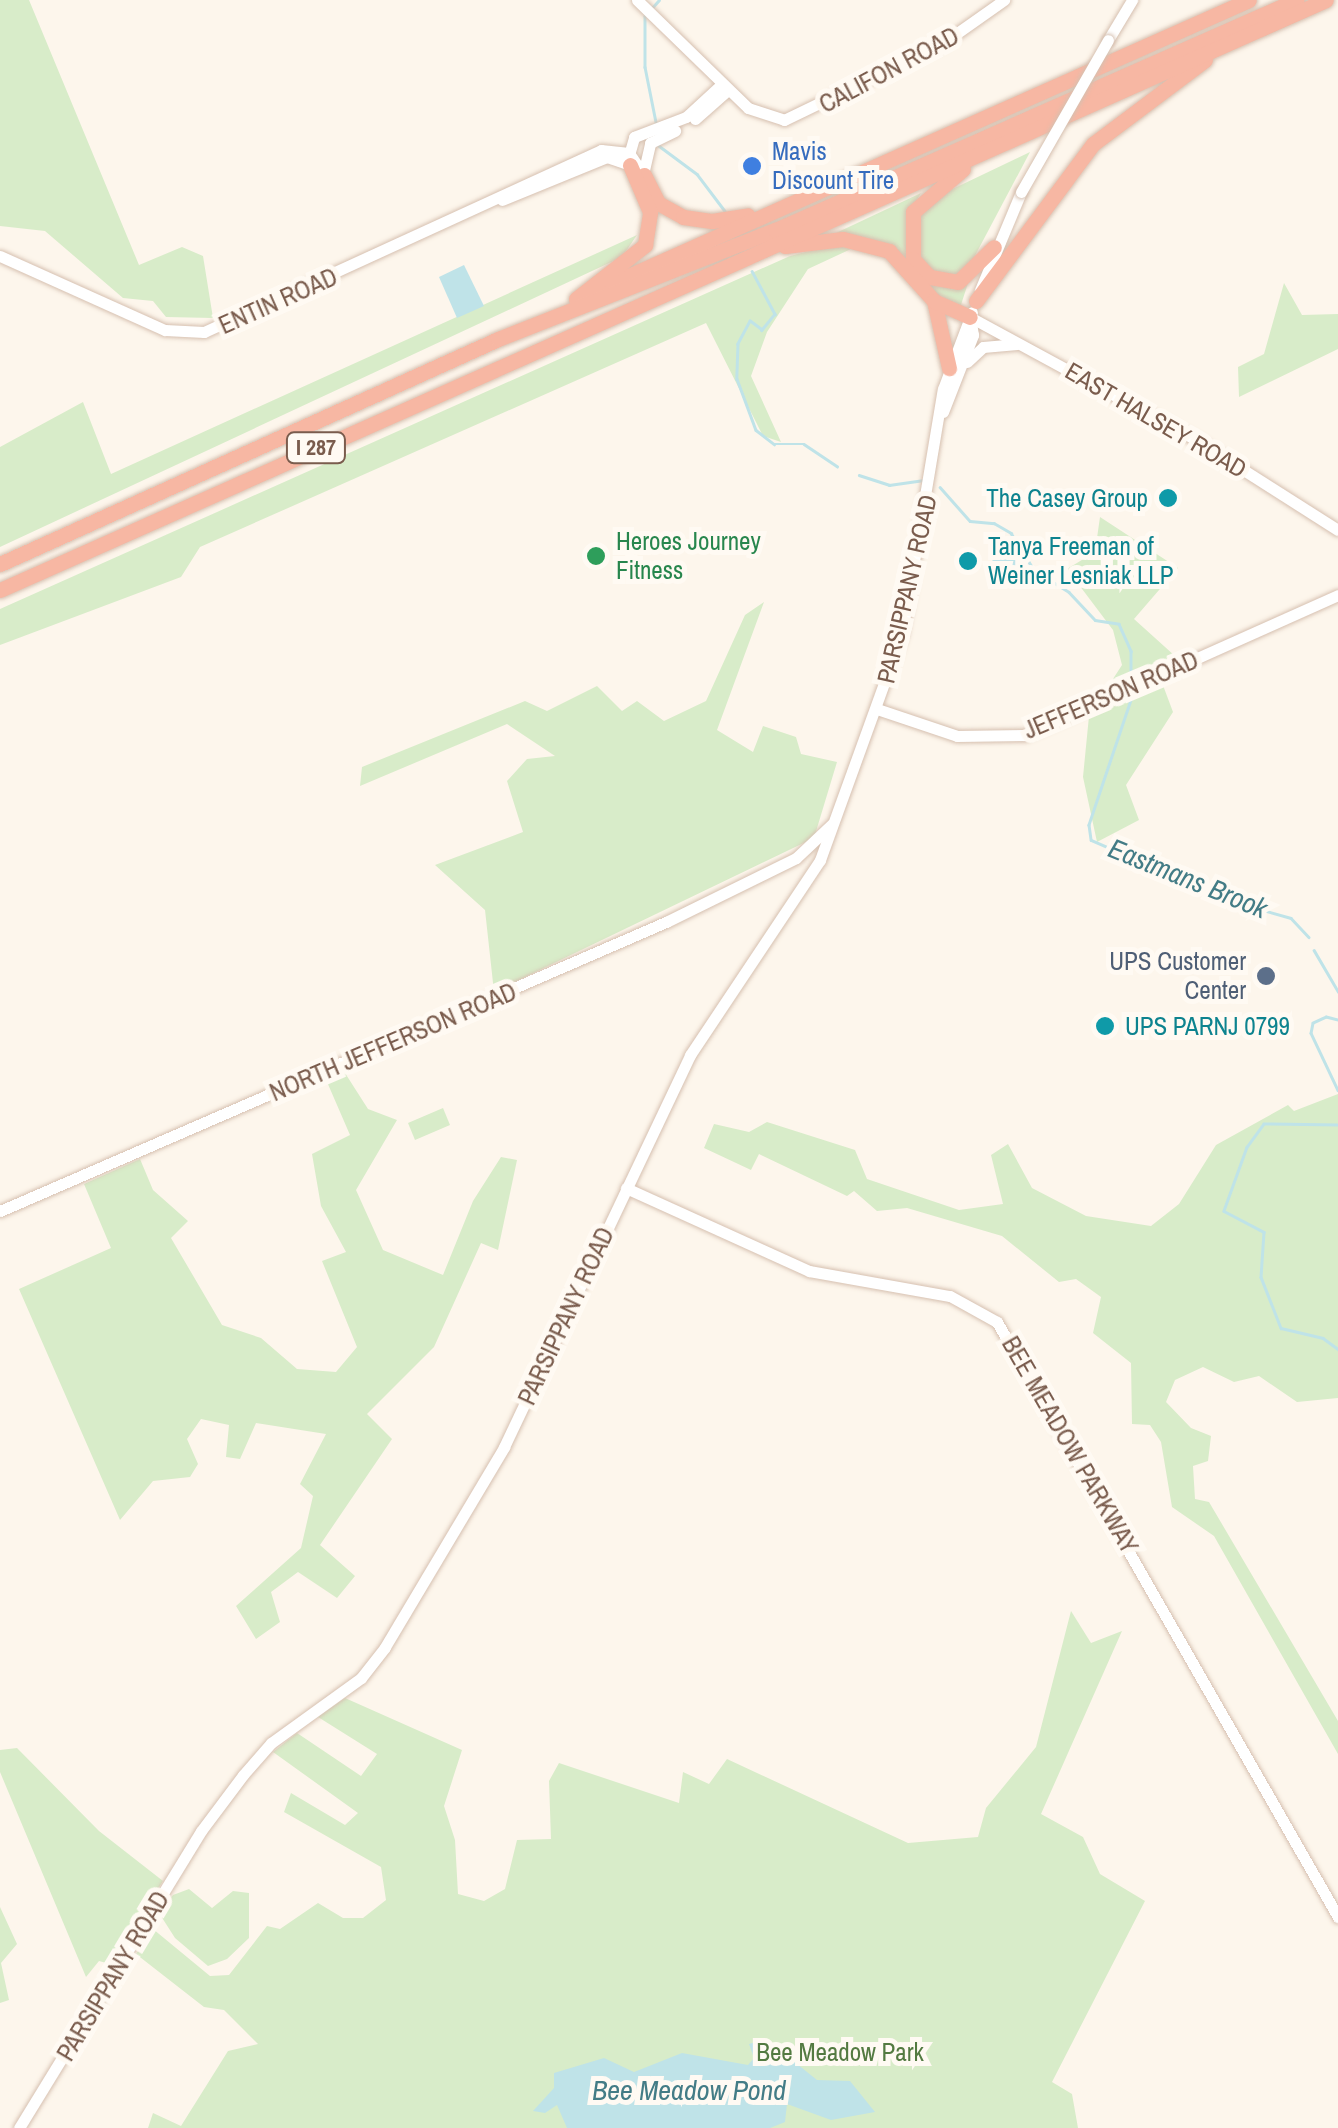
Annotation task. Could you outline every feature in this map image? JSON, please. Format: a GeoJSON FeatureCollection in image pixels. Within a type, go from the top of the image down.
{"type":"FeatureCollection","features":[{"type":"Feature","properties":{"kind":"highway"},"geometry":{"type":"LineString","coordinates":[[1186,28],[1223,0]]}},
{"type":"Feature","properties":{"kind":"highway","name":"I 287"},"geometry":{"type":"LineString","coordinates":[[0,564],[498,339],[576,299],[1249,0]]}},
{"type":"Feature","properties":{"kind":"highway"},"geometry":{"type":"LineString","coordinates":[[498,339],[775,230],[1296,0]]}},
{"type":"Feature","properties":{"kind":"highway","name":"I 287"},"geometry":{"type":"LineString","coordinates":[[0,590],[752,252],[1326,0]]}},
{"type":"Feature","properties":{"kind":"highway"},"geometry":{"type":"LineString","coordinates":[[976,301],[1093,144],[1224,45]]}},
{"type":"Feature","properties":{"kind":"highway"},"geometry":{"type":"LineString","coordinates":[[990,150],[925,197],[908,231],[919,268],[946,283],[971,276],[994,247]]}},
{"type":"Feature","properties":{"kind":"highway"},"geometry":{"type":"LineString","coordinates":[[634,164],[664,208],[702,221],[736,218],[814,194]]}},
{"type":"Feature","properties":{"kind":"highway"},"geometry":{"type":"LineString","coordinates":[[576,299],[645,245],[650,212],[634,164]]}},
{"type":"Feature","properties":{"kind":"highway"},"geometry":{"type":"LineString","coordinates":[[752,252],[827,239],[872,243],[896,258],[934,301],[955,368]]}},
{"type":"Feature","properties":{"kind":"highway"},"geometry":{"type":"LineString","coordinates":[[934,301],[970,317]]}},
{"type":"Feature","properties":{"kind":"street","name":"CALIFON ROAD"},"geometry":{"type":"LineString","coordinates":[[726,87],[765,118],[800,117],[960,33],[1004,0]]}},
{"type":"Feature","properties":{"kind":"street","name":"PARSIPPANY ROAD"},"geometry":{"type":"LineString","coordinates":[[19,2128],[201,1831],[243,1775],[271,1744],[361,1678],[385,1647],[504,1447],[712,1016],[815,869],[878,709],[914,579],[942,414],[994,247],[1021,192],[1132,0]]}},
{"type":"Feature","properties":{"kind":"street"},"geometry":{"type":"LineString","coordinates":[[643,7],[726,87]]}},
{"type":"Feature","properties":{"kind":"street"},"geometry":{"type":"LineString","coordinates":[[634,164],[654,139],[690,123],[726,87]]}},
{"type":"Feature","properties":{"kind":"street"},"geometry":{"type":"LineString","coordinates":[[634,164],[634,136],[686,116],[726,87]]}},
{"type":"Feature","properties":{"kind":"street","name":"ENTIN ROAD"},"geometry":{"type":"LineString","coordinates":[[0,256],[165,330],[204,332],[498,201],[607,157],[634,164]]}},
{"type":"Feature","properties":{"kind":"street","name":"EAST HALSEY ROAD"},"geometry":{"type":"LineString","coordinates":[[970,317],[1195,439],[1338,530]]}},
{"type":"Feature","properties":{"kind":"street"},"geometry":{"type":"LineString","coordinates":[[955,368],[983,347],[1024,345]]}},
{"type":"Feature","properties":{"kind":"street","name":"JEFFERSON ROAD"},"geometry":{"type":"LineString","coordinates":[[878,709],[957,736],[1025,735],[1338,595]]}},
{"type":"Feature","properties":{"kind":"street"},"geometry":{"type":"LineString","coordinates":[[815,869],[796,858],[842,806]]}},
{"type":"Feature","properties":{"kind":"street","name":"NORTH JEFFERSON ROAD"},"geometry":{"type":"LineString","coordinates":[[0,1211],[547,976],[796,858]]}},
{"type":"Feature","properties":{"kind":"street"},"geometry":{"type":"LineString","coordinates":[[783,865],[815,869]]}},
{"type":"Feature","properties":{"kind":"street","name":"BEE MEADOW PARKWAY"},"geometry":{"type":"LineString","coordinates":[[626,1188],[809,1271],[950,1296],[997,1322],[1338,1917]]}},
{"type":"Feature","properties":{"kind":"green space"},"geometry":{"type":"Polygon","coordinates":[[[0,0],[29,0],[139,265],[182,247],[203,256],[213,318],[166,317],[153,301],[123,298],[45,231],[0,226],[0,0]]]}},
{"type":"Feature","properties":{"kind":"green space"},"geometry":{"type":"Polygon","coordinates":[[[1030,152],[969,267],[955,276],[935,273],[918,255],[917,215],[940,195],[1030,152]]]}},
{"type":"Feature","properties":{"kind":"green space"},"geometry":{"type":"Polygon","coordinates":[[[921,193],[907,216],[909,255],[915,266],[968,283],[960,308],[947,304],[885,243],[836,233],[921,193]]]}},
{"type":"Feature","properties":{"kind":"green space"},"geometry":{"type":"Polygon","coordinates":[[[637,235],[622,257],[0,547],[0,447],[83,402],[111,474],[637,235]]]}},
{"type":"Feature","properties":{"kind":"green space"},"geometry":{"type":"Polygon","coordinates":[[[837,244],[851,249],[808,269],[767,332],[751,376],[781,442],[763,436],[706,323],[200,547],[181,577],[0,645],[0,609],[790,256],[837,244]]]}},
{"type":"Feature","properties":{"kind":"green space"},"geometry":{"type":"Polygon","coordinates":[[[1284,283],[1302,315],[1338,314],[1338,349],[1239,397],[1238,367],[1264,354],[1284,283]]]}},
{"type":"Feature","properties":{"kind":"green space"},"geometry":{"type":"Polygon","coordinates":[[[1100,517],[1178,568],[1134,619],[1175,656],[1163,661],[1161,680],[1173,712],[1126,785],[1139,820],[1097,842],[1083,777],[1089,716],[1122,665],[1113,630],[1067,569],[1095,552],[1100,517]]]}},
{"type":"Feature","properties":{"kind":"green space"},"geometry":{"type":"Polygon","coordinates":[[[764,602],[717,730],[753,752],[763,726],[796,737],[801,754],[837,762],[814,838],[494,992],[485,910],[435,865],[523,832],[507,781],[527,759],[555,756],[507,724],[360,786],[362,767],[525,701],[547,711],[597,686],[622,711],[637,701],[664,721],[706,701],[745,615],[764,602]]]}},
{"type":"Feature","properties":{"kind":"green space"},"geometry":{"type":"Polygon","coordinates":[[[345,1073],[368,1109],[397,1120],[356,1190],[383,1250],[443,1275],[473,1201],[501,1157],[517,1160],[498,1250],[481,1243],[434,1347],[367,1414],[392,1439],[320,1545],[355,1576],[337,1598],[298,1572],[271,1592],[280,1622],[256,1639],[236,1606],[301,1548],[313,1496],[300,1484],[326,1434],[256,1423],[240,1459],[226,1457],[229,1425],[201,1419],[187,1439],[198,1464],[190,1477],[153,1481],[120,1520],[19,1289],[111,1248],[84,1184],[140,1159],[153,1190],[188,1221],[171,1238],[222,1325],[261,1338],[297,1369],[336,1372],[357,1347],[322,1261],[346,1252],[321,1206],[312,1154],[350,1135],[324,1075],[345,1073]]]}},
{"type":"Feature","properties":{"kind":"green space"},"geometry":{"type":"Polygon","coordinates":[[[1338,1094],[1338,1398],[1297,1402],[1259,1376],[1234,1382],[1203,1367],[1175,1380],[1166,1402],[1191,1428],[1211,1436],[1208,1461],[1193,1466],[1195,1499],[1209,1502],[1338,1721],[1338,1754],[1214,1536],[1172,1507],[1161,1442],[1150,1425],[1132,1424],[1131,1363],[1093,1333],[1101,1297],[1076,1279],[1059,1282],[1002,1236],[907,1208],[877,1211],[854,1191],[847,1196],[759,1154],[751,1170],[704,1148],[714,1124],[749,1132],[767,1122],[855,1150],[867,1179],[959,1210],[1003,1204],[991,1155],[1008,1144],[1032,1188],[1086,1216],[1151,1226],[1179,1204],[1216,1145],[1288,1105],[1294,1111],[1338,1094]]]}},
{"type":"Feature","properties":{"kind":"green space"},"geometry":{"type":"Polygon","coordinates":[[[443,1108],[450,1125],[415,1140],[408,1123],[443,1108]]]}},
{"type":"Feature","properties":{"kind":"green space","name":"Bee Meadow Park"},"geometry":{"type":"Polygon","coordinates":[[[1071,1611],[1091,1643],[1122,1631],[1041,1814],[1083,1837],[1100,1874],[1145,1901],[1052,2082],[1072,2094],[1078,2128],[148,2128],[153,2113],[181,2126],[228,2051],[258,2044],[224,2010],[204,2007],[136,1954],[153,1929],[210,1976],[229,1975],[267,1926],[280,1929],[318,1903],[343,1918],[363,1918],[386,1900],[381,1867],[284,1812],[291,1793],[345,1825],[358,1813],[273,1752],[297,1733],[361,1776],[377,1754],[318,1717],[345,1698],[462,1750],[444,1806],[455,1840],[458,1894],[484,1901],[505,1889],[517,1840],[551,1839],[549,1781],[559,1763],[679,1803],[683,1772],[709,1784],[727,1759],[908,1843],[978,1837],[986,1808],[1036,1747],[1071,1611]]]}},
{"type":"Feature","properties":{"kind":"green space"},"geometry":{"type":"Polygon","coordinates":[[[17,1748],[99,1831],[163,1881],[110,1964],[99,1961],[86,1977],[0,1772],[0,1750],[17,1748]]]}},
{"type":"Feature","properties":{"kind":"green space"},"geometry":{"type":"Polygon","coordinates":[[[189,1889],[212,1908],[233,1891],[249,1893],[249,1938],[227,1959],[208,1966],[175,1938],[159,1913],[173,1895],[189,1889]]]}},
{"type":"Feature","properties":{"kind":"green space"},"geometry":{"type":"Polygon","coordinates":[[[0,1907],[17,1944],[1,1963],[9,2000],[0,2003],[0,1907]]]}},
{"type":"Feature","properties":{"kind":"water"},"geometry":{"type":"Polygon","coordinates":[[[464,265],[484,306],[457,318],[439,277],[464,265]]]}},
{"type":"Feature","properties":{"kind":"water"},"geometry":{"type":"Polygon","coordinates":[[[993,542],[1018,556],[1026,575],[992,578],[993,542]]]}},
{"type":"Feature","properties":{"kind":"water","name":"Bee Meadow Pond"},"geometry":{"type":"Polygon","coordinates":[[[766,2039],[817,2080],[850,2081],[875,2112],[831,2120],[787,2104],[785,2122],[770,2128],[567,2128],[557,2105],[545,2113],[533,2111],[554,2088],[554,2073],[604,2058],[634,2072],[682,2053],[748,2065],[754,2058],[749,2044],[766,2039]]]}},
{"type":"Feature","properties":{"kind":"waterway","name":"Eastmans Brook"},"geometry":{"type":"LineString","coordinates":[[650,10],[659,0]]}},
{"type":"Feature","properties":{"kind":"waterway","name":"Eastmans Brook"},"geometry":{"type":"LineString","coordinates":[[645,16],[645,67],[656,122]]}},
{"type":"Feature","properties":{"kind":"waterway","name":"Eastmans Brook"},"geometry":{"type":"LineString","coordinates":[[658,145],[697,174],[725,211]]}},
{"type":"Feature","properties":{"kind":"waterway","name":"Eastmans Brook"},"geometry":{"type":"LineString","coordinates":[[752,271],[775,314],[762,330],[750,321],[738,344],[737,379],[756,430],[774,444],[804,444],[837,466]]}},
{"type":"Feature","properties":{"kind":"waterway","name":"Eastmans Brook"},"geometry":{"type":"LineString","coordinates":[[859,475],[889,485],[924,480]]}},
{"type":"Feature","properties":{"kind":"waterway","name":"Eastmans Brook"},"geometry":{"type":"LineString","coordinates":[[940,487],[970,521],[994,523],[1011,533],[1034,570],[1069,592],[1095,620],[1119,624],[1131,651],[1131,682]]}},
{"type":"Feature","properties":{"kind":"waterway","name":"Eastmans Brook"},"geometry":{"type":"LineString","coordinates":[[1133,694],[1089,825],[1091,840],[1231,901],[1291,918],[1309,937]]}},
{"type":"Feature","properties":{"kind":"waterway","name":"Eastmans Brook"},"geometry":{"type":"LineString","coordinates":[[1314,950],[1338,991]]}},
{"type":"Feature","properties":{"kind":"waterway","name":"Eastmans Brook"},"geometry":{"type":"LineString","coordinates":[[1338,1020],[1326,1017],[1313,1023],[1311,1033],[1338,1090]]}},
{"type":"Feature","properties":{"kind":"waterway","name":"Eastmans Brook"},"geometry":{"type":"LineString","coordinates":[[1338,1125],[1264,1124],[1247,1147],[1224,1211],[1264,1232],[1261,1277],[1281,1328],[1323,1338],[1338,1349]]}},
{"type":"Feature","properties":{"kind":"place","name":"Mavis Discount Tire"},"geometry":{"type":"Point","coordinates":[752,166]}},
{"type":"Feature","properties":{"kind":"place","name":"The Casey Group"},"geometry":{"type":"Point","coordinates":[1168,498]}},
{"type":"Feature","properties":{"kind":"place","name":"Heroes Journey Fitness"},"geometry":{"type":"Point","coordinates":[596,556]}},
{"type":"Feature","properties":{"kind":"place","name":"Tanya Freeman of Weiner Lesniak LLP"},"geometry":{"type":"Point","coordinates":[968,561]}},
{"type":"Feature","properties":{"kind":"place","name":"UPS Customer Center"},"geometry":{"type":"Point","coordinates":[1266,976]}},
{"type":"Feature","properties":{"kind":"place","name":"UPS PARNJ 0799"},"geometry":{"type":"Point","coordinates":[1105,1026]}}]}
